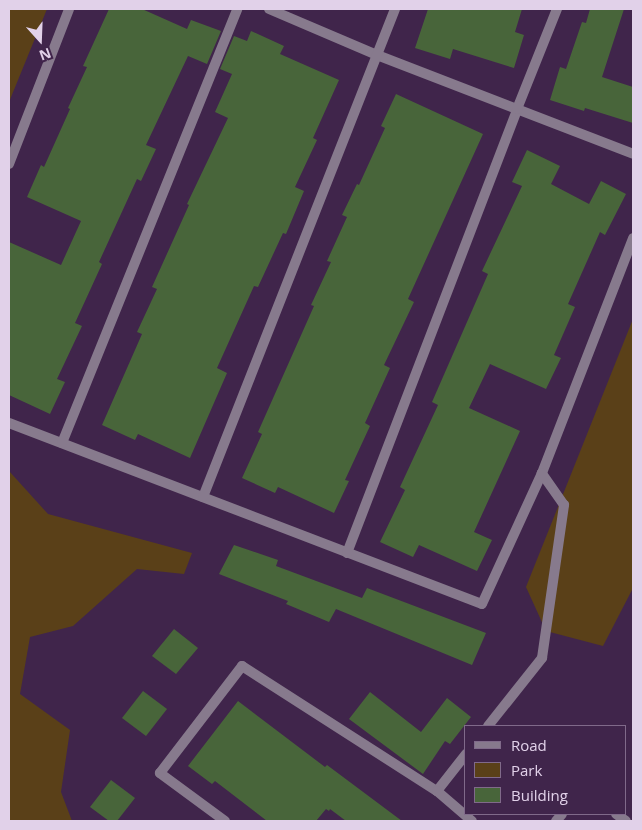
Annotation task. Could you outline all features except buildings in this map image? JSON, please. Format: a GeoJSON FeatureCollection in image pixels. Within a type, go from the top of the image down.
{"type":"FeatureCollection","features":[{"type":"Feature","properties":{"kind":"street"},"geometry":{"type":"LineString","coordinates":[[9,164],[69,9]]}},
{"type":"Feature","properties":{"kind":"street"},"geometry":{"type":"LineString","coordinates":[[62,443],[237,9]]}},
{"type":"Feature","properties":{"kind":"street"},"geometry":{"type":"LineString","coordinates":[[269,9],[377,56],[633,154]]}},
{"type":"Feature","properties":{"kind":"street"},"geometry":{"type":"LineString","coordinates":[[203,498],[395,9]]}},
{"type":"Feature","properties":{"kind":"street"},"geometry":{"type":"LineString","coordinates":[[347,553],[557,9]]}},
{"type":"Feature","properties":{"kind":"street"},"geometry":{"type":"LineString","coordinates":[[9,423],[482,604],[542,473],[633,238]]}},
{"type":"Feature","properties":{"kind":"street"},"geometry":{"type":"LineString","coordinates":[[489,725],[542,658],[564,505],[542,473]]}},
{"type":"Feature","properties":{"kind":"street"},"geometry":{"type":"LineString","coordinates":[[225,821],[160,774],[242,666],[436,791],[464,814]]}},
{"type":"Feature","properties":{"kind":"street"},"geometry":{"type":"LineString","coordinates":[[436,791],[464,756]]}},
{"type":"Feature","properties":{"kind":"green space"},"geometry":{"type":"Polygon","coordinates":[[[9,9],[47,9],[9,102],[9,9]]]}},
{"type":"Feature","properties":{"kind":"green space"},"geometry":{"type":"Polygon","coordinates":[[[633,319],[633,588],[603,646],[546,631],[526,587],[633,319]]]}},
{"type":"Feature","properties":{"kind":"green space"},"geometry":{"type":"Polygon","coordinates":[[[9,471],[48,514],[192,553],[184,574],[137,569],[73,626],[30,637],[20,694],[70,730],[61,792],[72,821],[9,821],[9,471]]]}}]}
